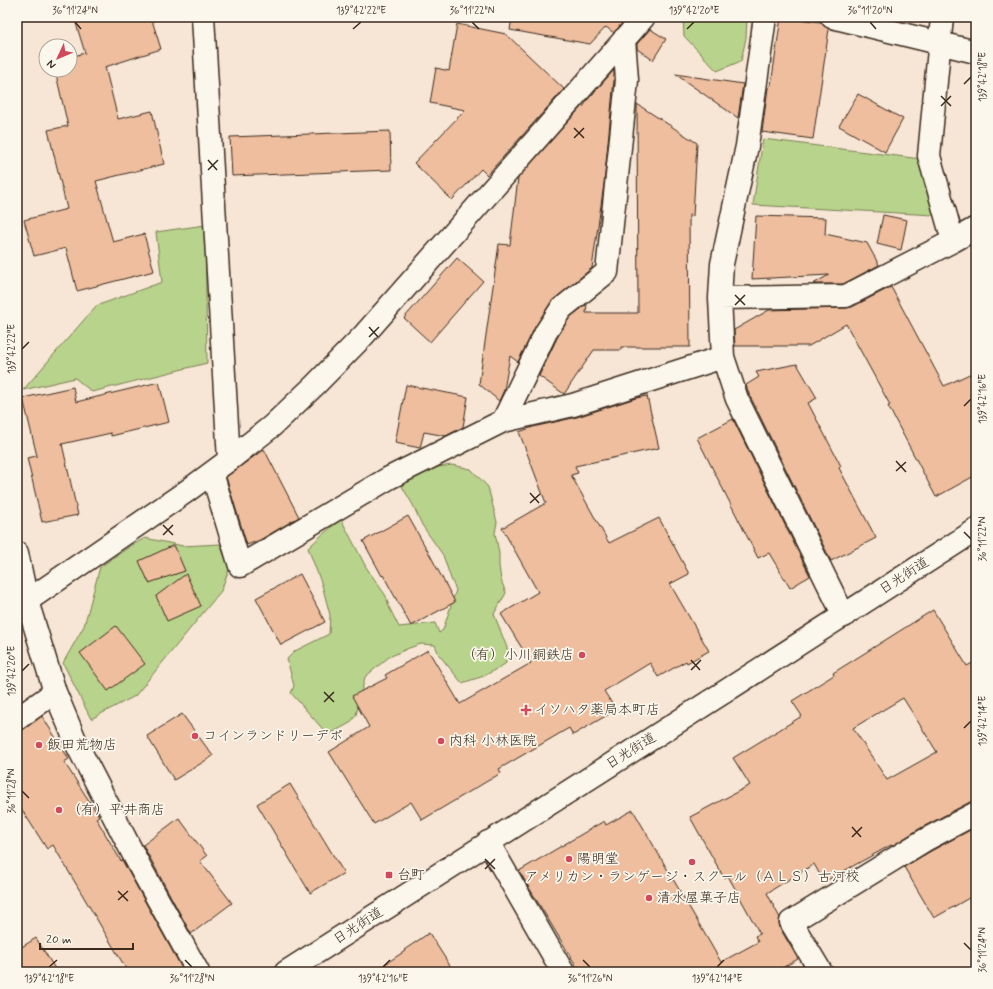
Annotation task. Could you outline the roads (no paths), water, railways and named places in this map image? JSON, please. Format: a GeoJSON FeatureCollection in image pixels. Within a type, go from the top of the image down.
{"type":"FeatureCollection","features":[{"type":"Feature","properties":{"kind":"street"},"geometry":{"type":"LineString","coordinates":[[203,17],[221,466],[240,566],[388,478],[503,421],[573,405],[723,357]]}},
{"type":"Feature","properties":{"kind":"street"},"geometry":{"type":"LineString","coordinates":[[22,604],[221,466],[272,426],[364,336],[644,17]]}},
{"type":"Feature","properties":{"kind":"street"},"geometry":{"type":"LineString","coordinates":[[765,17],[747,146],[722,264],[720,298],[723,357],[737,399],[844,616]]}},
{"type":"Feature","properties":{"kind":"street"},"geometry":{"type":"LineString","coordinates":[[832,17],[976,52]]}},
{"type":"Feature","properties":{"kind":"street"},"geometry":{"type":"LineString","coordinates":[[942,17],[929,156],[953,241]]}},
{"type":"Feature","properties":{"kind":"street"},"geometry":{"type":"LineString","coordinates":[[503,421],[546,332],[561,309],[607,272],[627,80],[624,39]]}},
{"type":"Feature","properties":{"kind":"street"},"geometry":{"type":"LineString","coordinates":[[720,298],[846,296],[976,228]]}},
{"type":"Feature","properties":{"kind":"street","name":"日光街道"},"geometry":{"type":"LineString","coordinates":[[286,972],[844,616],[976,530]]}},
{"type":"Feature","properties":{"kind":"street"},"geometry":{"type":"LineString","coordinates":[[17,553],[22,604],[55,692],[78,747],[140,867],[198,972]]}},
{"type":"Feature","properties":{"kind":"street"},"geometry":{"type":"LineString","coordinates":[[17,719],[55,692]]}},
{"type":"Feature","properties":{"kind":"street"},"geometry":{"type":"LineString","coordinates":[[814,969],[791,922],[925,840],[976,813]]}},
{"type":"Feature","properties":{"kind":"street"},"geometry":{"type":"LineString","coordinates":[[488,842],[563,972]]}},
{"type":"Feature","properties":{"kind":"place","name":"（有）小川銅鉄店"},"geometry":{"type":"Point","coordinates":[582,655]}},
{"type":"Feature","properties":{"kind":"place","name":"イソハタ薬局本町店"},"geometry":{"type":"Point","coordinates":[526,710]}},
{"type":"Feature","properties":{"kind":"place","name":"コインランドリーデポ"},"geometry":{"type":"Point","coordinates":[195,736]}},
{"type":"Feature","properties":{"kind":"place","name":"内科 小林医院"},"geometry":{"type":"Point","coordinates":[441,741]}},
{"type":"Feature","properties":{"kind":"place","name":"飯田荒物店"},"geometry":{"type":"Point","coordinates":[39,745]}},
{"type":"Feature","properties":{"kind":"place","name":"（有）平井商店"},"geometry":{"type":"Point","coordinates":[59,810]}},
{"type":"Feature","properties":{"kind":"place","name":"陽明堂"},"geometry":{"type":"Point","coordinates":[569,859]}},
{"type":"Feature","properties":{"kind":"place","name":"アメリカン・ランゲージ・スクール（ＡＬＳ）古河校"},"geometry":{"type":"Point","coordinates":[692,862]}},
{"type":"Feature","properties":{"kind":"place","name":"台町"},"geometry":{"type":"Point","coordinates":[389,875]}},
{"type":"Feature","properties":{"kind":"place","name":"清水屋菓子店"},"geometry":{"type":"Point","coordinates":[649,898]}}]}
